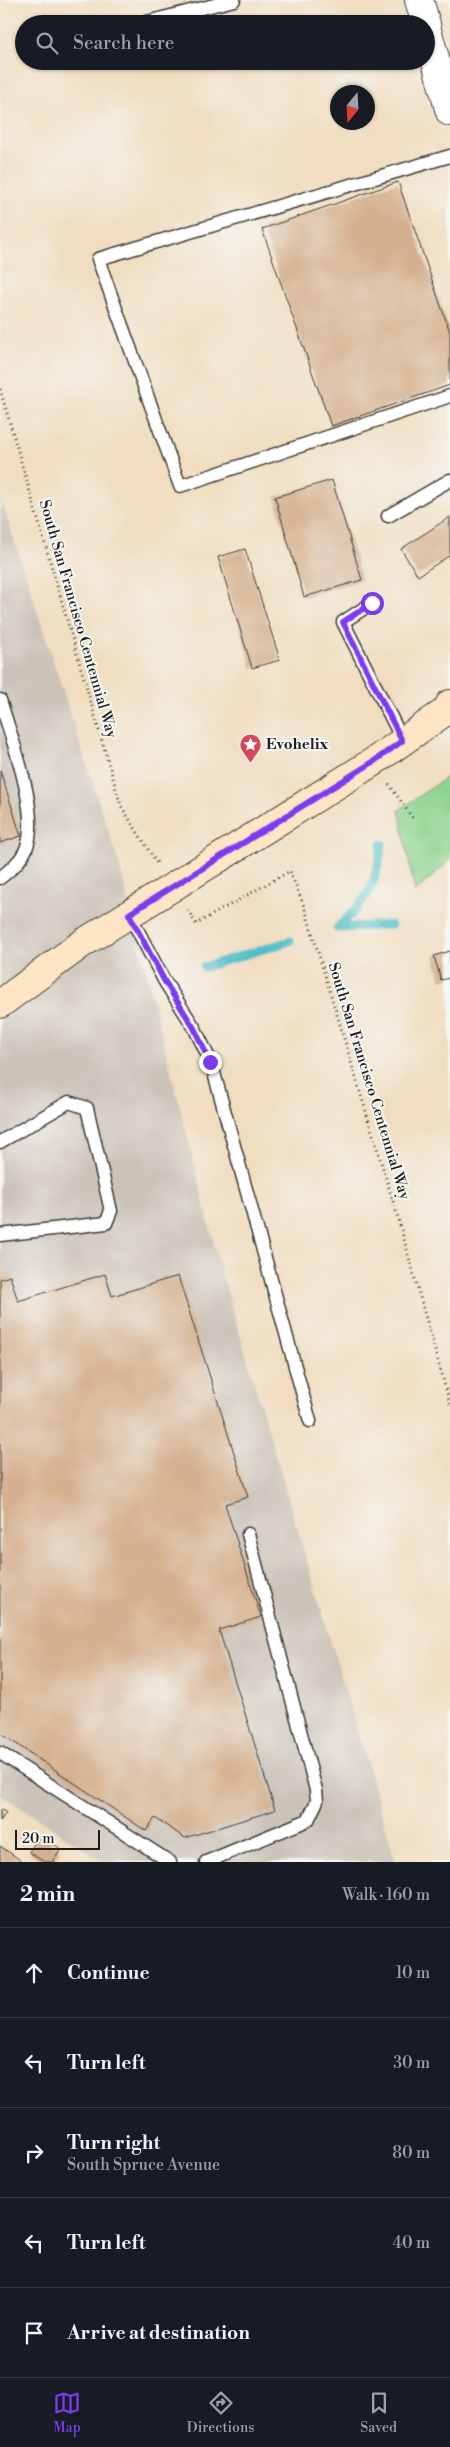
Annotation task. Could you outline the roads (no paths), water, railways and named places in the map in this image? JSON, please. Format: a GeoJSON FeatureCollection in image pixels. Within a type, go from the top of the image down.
{"type":"FeatureCollection","features":[{"type":"Feature","properties":{"kind":"main road"},"geometry":{"type":"LineString","coordinates":[[0,1004],[83,943],[373,762],[449,709]]}},
{"type":"Feature","properties":{"kind":"street"},"geometry":{"type":"LineString","coordinates":[[419,0],[423,15]]}},
{"type":"Feature","properties":{"kind":"street"},"geometry":{"type":"LineString","coordinates":[[435,58],[450,112]]}},
{"type":"Feature","properties":{"kind":"lane"},"geometry":{"type":"LineString","coordinates":[[175,15],[234,0]]}},
{"type":"Feature","properties":{"kind":"lane"},"geometry":{"type":"LineString","coordinates":[[450,156],[98,259],[180,486],[450,396]]}},
{"type":"Feature","properties":{"kind":"lane"},"geometry":{"type":"LineString","coordinates":[[388,516],[450,480]]}},
{"type":"Feature","properties":{"kind":"lane"},"geometry":{"type":"LineString","coordinates":[[372,603],[343,622],[402,741]]}},
{"type":"Feature","properties":{"kind":"lane"},"geometry":{"type":"LineString","coordinates":[[0,700],[29,801],[31,832],[25,850],[12,868],[0,878]]}},
{"type":"Feature","properties":{"kind":"lane"},"geometry":{"type":"LineString","coordinates":[[129,914],[165,982],[194,1028],[210,1062],[310,1421]]}},
{"type":"Feature","properties":{"kind":"lane"},"geometry":{"type":"LineString","coordinates":[[0,1142],[69,1102],[87,1108],[112,1211],[106,1223],[0,1235]]}},
{"type":"Feature","properties":{"kind":"lane"},"geometry":{"type":"LineString","coordinates":[[206,1862],[308,1820],[317,1801],[316,1790],[248,1534]]}},
{"type":"Feature","properties":{"kind":"lane"},"geometry":{"type":"LineString","coordinates":[[0,1753],[170,1862]]}},
{"type":"Feature","properties":{"kind":"waterway"},"geometry":{"type":"LineString","coordinates":[[337,928],[356,909],[369,891],[377,871],[382,844]]}},
{"type":"Feature","properties":{"kind":"waterway"},"geometry":{"type":"LineString","coordinates":[[337,928],[391,925]]}},
{"type":"Feature","properties":{"kind":"waterway"},"geometry":{"type":"LineString","coordinates":[[204,967],[290,941]]}},
{"type":"Feature","properties":{"kind":"place","name":"Evohelix"},"geometry":{"type":"Point","coordinates":[250,763]}}]}
